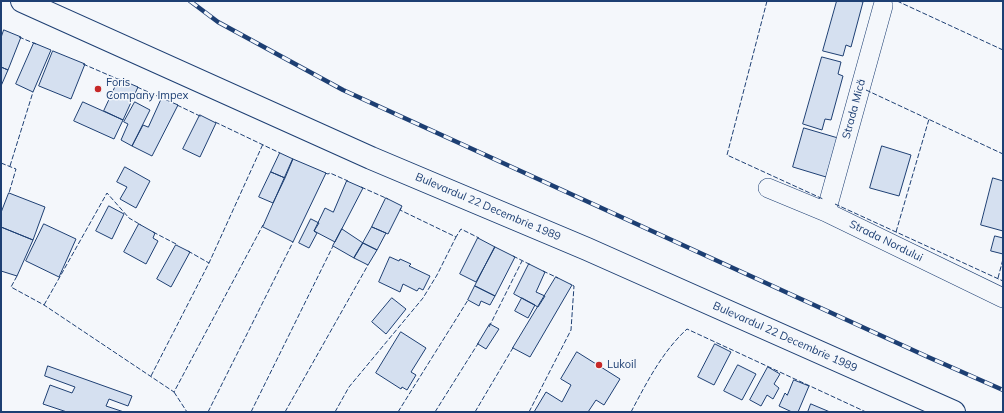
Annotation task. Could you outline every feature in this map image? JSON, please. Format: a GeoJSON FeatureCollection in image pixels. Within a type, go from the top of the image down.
{"type":"FeatureCollection","features":[{"type":"Feature","properties":{"kind":"main road","name":"Bulevardul 22 Decembrie 1989"},"geometry":{"type":"LineString","coordinates":[[22,1],[371,158],[587,249],[954,412]]}},
{"type":"Feature","properties":{"kind":"street","name":"Strada Mică"},"geometry":{"type":"LineString","coordinates":[[826,212],[882,6]]}},
{"type":"Feature","properties":{"kind":"street","name":"Strada Nordului"},"geometry":{"type":"LineString","coordinates":[[768,188],[826,212],[1003,298]]}},
{"type":"Feature","properties":{"kind":"building"},"geometry":{"type":"Polygon","coordinates":[[[837,1],[863,2],[851,47],[846,45],[843,56],[823,51],[837,1]]]}},
{"type":"Feature","properties":{"kind":"building"},"geometry":{"type":"Polygon","coordinates":[[[4,30],[21,37],[8,70],[1,67],[1,38],[4,30]]]}},
{"type":"Feature","properties":{"kind":"building"},"geometry":{"type":"Polygon","coordinates":[[[34,43],[51,50],[33,92],[16,84],[34,43]]]}},
{"type":"Feature","properties":{"kind":"building"},"geometry":{"type":"Polygon","coordinates":[[[53,51],[85,64],[71,99],[39,86],[53,51]]]}},
{"type":"Feature","properties":{"kind":"building"},"geometry":{"type":"Polygon","coordinates":[[[822,57],[841,62],[838,74],[843,76],[831,120],[825,119],[822,130],[803,124],[822,57]]]}},
{"type":"Feature","properties":{"kind":"building"},"geometry":{"type":"Polygon","coordinates":[[[1,67],[8,70],[1,86],[1,67]]]}},
{"type":"Feature","properties":{"kind":"building"},"geometry":{"type":"Polygon","coordinates":[[[119,79],[138,87],[123,120],[104,111],[119,79]]]}},
{"type":"Feature","properties":{"kind":"building"},"geometry":{"type":"Polygon","coordinates":[[[162,98],[178,105],[152,156],[132,146],[143,125],[148,127],[162,98]]]}},
{"type":"Feature","properties":{"kind":"building"},"geometry":{"type":"Polygon","coordinates":[[[83,102],[123,120],[114,139],[74,121],[83,102]]]}},
{"type":"Feature","properties":{"kind":"building"},"geometry":{"type":"Polygon","coordinates":[[[135,102],[150,110],[132,146],[121,140],[128,124],[124,122],[135,102]]]}},
{"type":"Feature","properties":{"kind":"building"},"geometry":{"type":"Polygon","coordinates":[[[200,115],[216,123],[200,157],[183,149],[200,115]]]}},
{"type":"Feature","properties":{"kind":"building"},"geometry":{"type":"Polygon","coordinates":[[[804,128],[838,138],[826,177],[793,167],[804,128]]]}},
{"type":"Feature","properties":{"kind":"building"},"geometry":{"type":"Polygon","coordinates":[[[882,146],[911,155],[899,196],[870,188],[882,146]]]}},
{"type":"Feature","properties":{"kind":"building"},"geometry":{"type":"Polygon","coordinates":[[[280,153],[293,159],[285,178],[271,172],[280,153]]]}},
{"type":"Feature","properties":{"kind":"building"},"geometry":{"type":"Polygon","coordinates":[[[293,159],[326,173],[293,242],[263,227],[293,159]]]}},
{"type":"Feature","properties":{"kind":"building"},"geometry":{"type":"Polygon","coordinates":[[[125,167],[150,181],[136,208],[120,199],[127,187],[117,182],[125,167]]]}},
{"type":"Feature","properties":{"kind":"building"},"geometry":{"type":"Polygon","coordinates":[[[271,172],[285,178],[273,203],[259,197],[271,172]]]}},
{"type":"Feature","properties":{"kind":"building"},"geometry":{"type":"Polygon","coordinates":[[[993,178],[1003,181],[1003,231],[981,225],[993,178]]]}},
{"type":"Feature","properties":{"kind":"building"},"geometry":{"type":"Polygon","coordinates":[[[347,181],[363,188],[335,242],[314,231],[325,208],[333,212],[347,181]]]}},
{"type":"Feature","properties":{"kind":"building"},"geometry":{"type":"Polygon","coordinates":[[[9,193],[45,207],[33,240],[1,227],[1,213],[9,193]]]}},
{"type":"Feature","properties":{"kind":"building"},"geometry":{"type":"Polygon","coordinates":[[[386,198],[402,206],[388,234],[372,227],[386,198]]]}},
{"type":"Feature","properties":{"kind":"building"},"geometry":{"type":"Polygon","coordinates":[[[109,206],[124,214],[112,239],[96,231],[109,206]]]}},
{"type":"Feature","properties":{"kind":"building"},"geometry":{"type":"Polygon","coordinates":[[[311,219],[319,223],[314,231],[317,233],[309,248],[299,243],[311,219]]]}},
{"type":"Feature","properties":{"kind":"building"},"geometry":{"type":"Polygon","coordinates":[[[44,224],[76,239],[59,277],[26,261],[44,224]]]}},
{"type":"Feature","properties":{"kind":"building"},"geometry":{"type":"Polygon","coordinates":[[[139,224],[155,233],[153,238],[158,241],[146,264],[124,252],[139,224]]]}},
{"type":"Feature","properties":{"kind":"building"},"geometry":{"type":"Polygon","coordinates":[[[1,227],[33,240],[17,276],[1,271],[1,227]]]}},
{"type":"Feature","properties":{"kind":"building"},"geometry":{"type":"Polygon","coordinates":[[[372,227],[386,233],[377,250],[363,243],[372,227]]]}},
{"type":"Feature","properties":{"kind":"building"},"geometry":{"type":"Polygon","coordinates":[[[342,229],[363,243],[354,258],[333,246],[342,229]]]}},
{"type":"Feature","properties":{"kind":"building"},"geometry":{"type":"Polygon","coordinates":[[[995,236],[1003,238],[1003,254],[991,251],[995,236]]]}},
{"type":"Feature","properties":{"kind":"building"},"geometry":{"type":"Polygon","coordinates":[[[478,238],[495,247],[476,282],[460,274],[478,238]]]}},
{"type":"Feature","properties":{"kind":"building"},"geometry":{"type":"Polygon","coordinates":[[[363,243],[377,250],[368,265],[354,258],[363,243]]]}},
{"type":"Feature","properties":{"kind":"building"},"geometry":{"type":"Polygon","coordinates":[[[176,245],[190,252],[171,287],[157,279],[176,245]]]}},
{"type":"Feature","properties":{"kind":"building"},"geometry":{"type":"Polygon","coordinates":[[[495,247],[515,257],[495,296],[475,286],[495,247]]]}},
{"type":"Feature","properties":{"kind":"building"},"geometry":{"type":"Polygon","coordinates":[[[390,257],[399,261],[400,259],[411,264],[409,266],[430,276],[423,290],[419,288],[417,291],[403,284],[400,292],[379,282],[390,257]]]}},
{"type":"Feature","properties":{"kind":"building"},"geometry":{"type":"Polygon","coordinates":[[[529,264],[545,272],[536,292],[545,296],[538,307],[514,294],[529,264]]]}},
{"type":"Feature","properties":{"kind":"building"},"geometry":{"type":"Polygon","coordinates":[[[556,277],[572,285],[530,357],[513,348],[556,277]]]}},
{"type":"Feature","properties":{"kind":"building"},"geometry":{"type":"Polygon","coordinates":[[[475,286],[495,296],[490,305],[481,301],[479,306],[468,300],[475,286]]]}},
{"type":"Feature","properties":{"kind":"building"},"geometry":{"type":"Polygon","coordinates":[[[392,298],[406,309],[386,334],[372,322],[392,298]]]}},
{"type":"Feature","properties":{"kind":"building"},"geometry":{"type":"Polygon","coordinates":[[[522,298],[535,305],[528,318],[515,311],[522,298]]]}},
{"type":"Feature","properties":{"kind":"building"},"geometry":{"type":"Polygon","coordinates":[[[490,324],[499,329],[486,349],[478,344],[490,324]]]}},
{"type":"Feature","properties":{"kind":"building"},"geometry":{"type":"Polygon","coordinates":[[[401,332],[426,348],[411,372],[416,375],[407,390],[402,387],[401,389],[376,373],[401,332]]]}},
{"type":"Feature","properties":{"kind":"building"},"geometry":{"type":"Polygon","coordinates":[[[715,344],[731,352],[714,385],[698,377],[715,344]]]}},
{"type":"Feature","properties":{"kind":"building"},"geometry":{"type":"Polygon","coordinates":[[[577,352],[620,379],[604,405],[596,400],[588,412],[534,412],[546,392],[562,402],[571,385],[561,379],[577,352]]]}},
{"type":"Feature","properties":{"kind":"building"},"geometry":{"type":"Polygon","coordinates":[[[738,365],[756,374],[742,400],[724,391],[738,365]]]}},
{"type":"Feature","properties":{"kind":"building"},"geometry":{"type":"Polygon","coordinates":[[[48,366],[132,396],[128,406],[109,399],[106,406],[124,412],[67,412],[43,404],[50,385],[72,393],[75,387],[45,376],[48,366]]]}},
{"type":"Feature","properties":{"kind":"building"},"geometry":{"type":"Polygon","coordinates":[[[768,367],[780,374],[774,384],[779,388],[773,399],[767,395],[761,406],[750,400],[768,367]]]}},
{"type":"Feature","properties":{"kind":"building"},"geometry":{"type":"Polygon","coordinates":[[[794,380],[809,386],[798,412],[792,412],[779,406],[785,393],[787,395],[794,380]]]}},
{"type":"Feature","properties":{"kind":"building"},"geometry":{"type":"Polygon","coordinates":[[[811,404],[830,412],[808,412],[811,404]]]}},
{"type":"Feature","properties":{"kind":"railway"},"geometry":{"type":"LineString","coordinates":[[190,1],[218,22],[343,90],[1003,390]]}},
{"type":"Feature","properties":{"kind":"fence"},"geometry":{"type":"LineString","coordinates":[[767,1],[727,155],[823,199]]}},
{"type":"Feature","properties":{"kind":"fence"},"geometry":{"type":"LineString","coordinates":[[897,1],[1003,50]]}},
{"type":"Feature","properties":{"kind":"fence"},"geometry":{"type":"LineString","coordinates":[[19,37],[36,44]]}},
{"type":"Feature","properties":{"kind":"fence"},"geometry":{"type":"LineString","coordinates":[[83,64],[120,80]]}},
{"type":"Feature","properties":{"kind":"fence"},"geometry":{"type":"LineString","coordinates":[[137,87],[164,99]]}},
{"type":"Feature","properties":{"kind":"fence"},"geometry":{"type":"LineString","coordinates":[[866,90],[1003,154]]}},
{"type":"Feature","properties":{"kind":"fence"},"geometry":{"type":"LineString","coordinates":[[10,166],[33,92]]}},
{"type":"Feature","properties":{"kind":"fence"},"geometry":{"type":"LineString","coordinates":[[177,105],[202,117]]}},
{"type":"Feature","properties":{"kind":"fence"},"geometry":{"type":"LineString","coordinates":[[896,232],[929,119]]}},
{"type":"Feature","properties":{"kind":"fence"},"geometry":{"type":"LineString","coordinates":[[215,122],[280,153]]}},
{"type":"Feature","properties":{"kind":"fence"},"geometry":{"type":"LineString","coordinates":[[151,376],[209,263],[263,144]]}},
{"type":"Feature","properties":{"kind":"fence"},"geometry":{"type":"LineString","coordinates":[[1,163],[16,169],[9,193]]}},
{"type":"Feature","properties":{"kind":"fence"},"geometry":{"type":"LineString","coordinates":[[325,173],[330,173],[348,181]]}},
{"type":"Feature","properties":{"kind":"fence"},"geometry":{"type":"LineString","coordinates":[[361,187],[388,199]]}},
{"type":"Feature","properties":{"kind":"fence"},"geometry":{"type":"LineString","coordinates":[[44,305],[107,193],[129,218],[141,225]]}},
{"type":"Feature","properties":{"kind":"fence"},"geometry":{"type":"LineString","coordinates":[[835,204],[1003,281]]}},
{"type":"Feature","properties":{"kind":"fence"},"geometry":{"type":"LineString","coordinates":[[401,208],[400,210],[456,237],[461,229],[479,238]]}},
{"type":"Feature","properties":{"kind":"fence"},"geometry":{"type":"LineString","coordinates":[[17,276],[11,287],[44,305],[174,392],[263,225]]}},
{"type":"Feature","properties":{"kind":"fence"},"geometry":{"type":"LineString","coordinates":[[153,232],[178,245]]}},
{"type":"Feature","properties":{"kind":"fence"},"geometry":{"type":"LineString","coordinates":[[335,412],[349,387],[423,298],[437,275],[456,237]]}},
{"type":"Feature","properties":{"kind":"fence"},"geometry":{"type":"LineString","coordinates":[[208,412],[293,242]]}},
{"type":"Feature","properties":{"kind":"fence"},"geometry":{"type":"LineString","coordinates":[[251,412],[333,246]]}},
{"type":"Feature","properties":{"kind":"fence"},"geometry":{"type":"LineString","coordinates":[[188,251],[209,263]]}},
{"type":"Feature","properties":{"kind":"fence"},"geometry":{"type":"LineString","coordinates":[[513,256],[531,265]]}},
{"type":"Feature","properties":{"kind":"fence"},"geometry":{"type":"LineString","coordinates":[[998,278],[1003,259]]}},
{"type":"Feature","properties":{"kind":"fence"},"geometry":{"type":"LineString","coordinates":[[489,327],[522,261]]}},
{"type":"Feature","properties":{"kind":"fence"},"geometry":{"type":"LineString","coordinates":[[285,412],[368,265]]}},
{"type":"Feature","properties":{"kind":"fence"},"geometry":{"type":"LineString","coordinates":[[543,271],[558,278]]}},
{"type":"Feature","properties":{"kind":"fence"},"geometry":{"type":"LineString","coordinates":[[529,412],[571,330],[574,286],[570,284]]}},
{"type":"Feature","properties":{"kind":"fence"},"geometry":{"type":"LineString","coordinates":[[398,412],[468,300]]}},
{"type":"Feature","properties":{"kind":"fence"},"geometry":{"type":"LineString","coordinates":[[631,412],[663,357],[687,329],[866,412]]}},
{"type":"Feature","properties":{"kind":"fence"},"geometry":{"type":"LineString","coordinates":[[435,412],[479,342]]}},
{"type":"Feature","properties":{"kind":"fence"},"geometry":{"type":"LineString","coordinates":[[475,412],[514,346]]}},
{"type":"Feature","properties":{"kind":"fence"},"geometry":{"type":"LineString","coordinates":[[174,392],[187,412]]}},
{"type":"Feature","properties":{"kind":"place","name":"Foris Company Impex"},"geometry":{"type":"Point","coordinates":[98,89]}},
{"type":"Feature","properties":{"kind":"place","name":"Lukoil"},"geometry":{"type":"Point","coordinates":[599,365]}}]}
